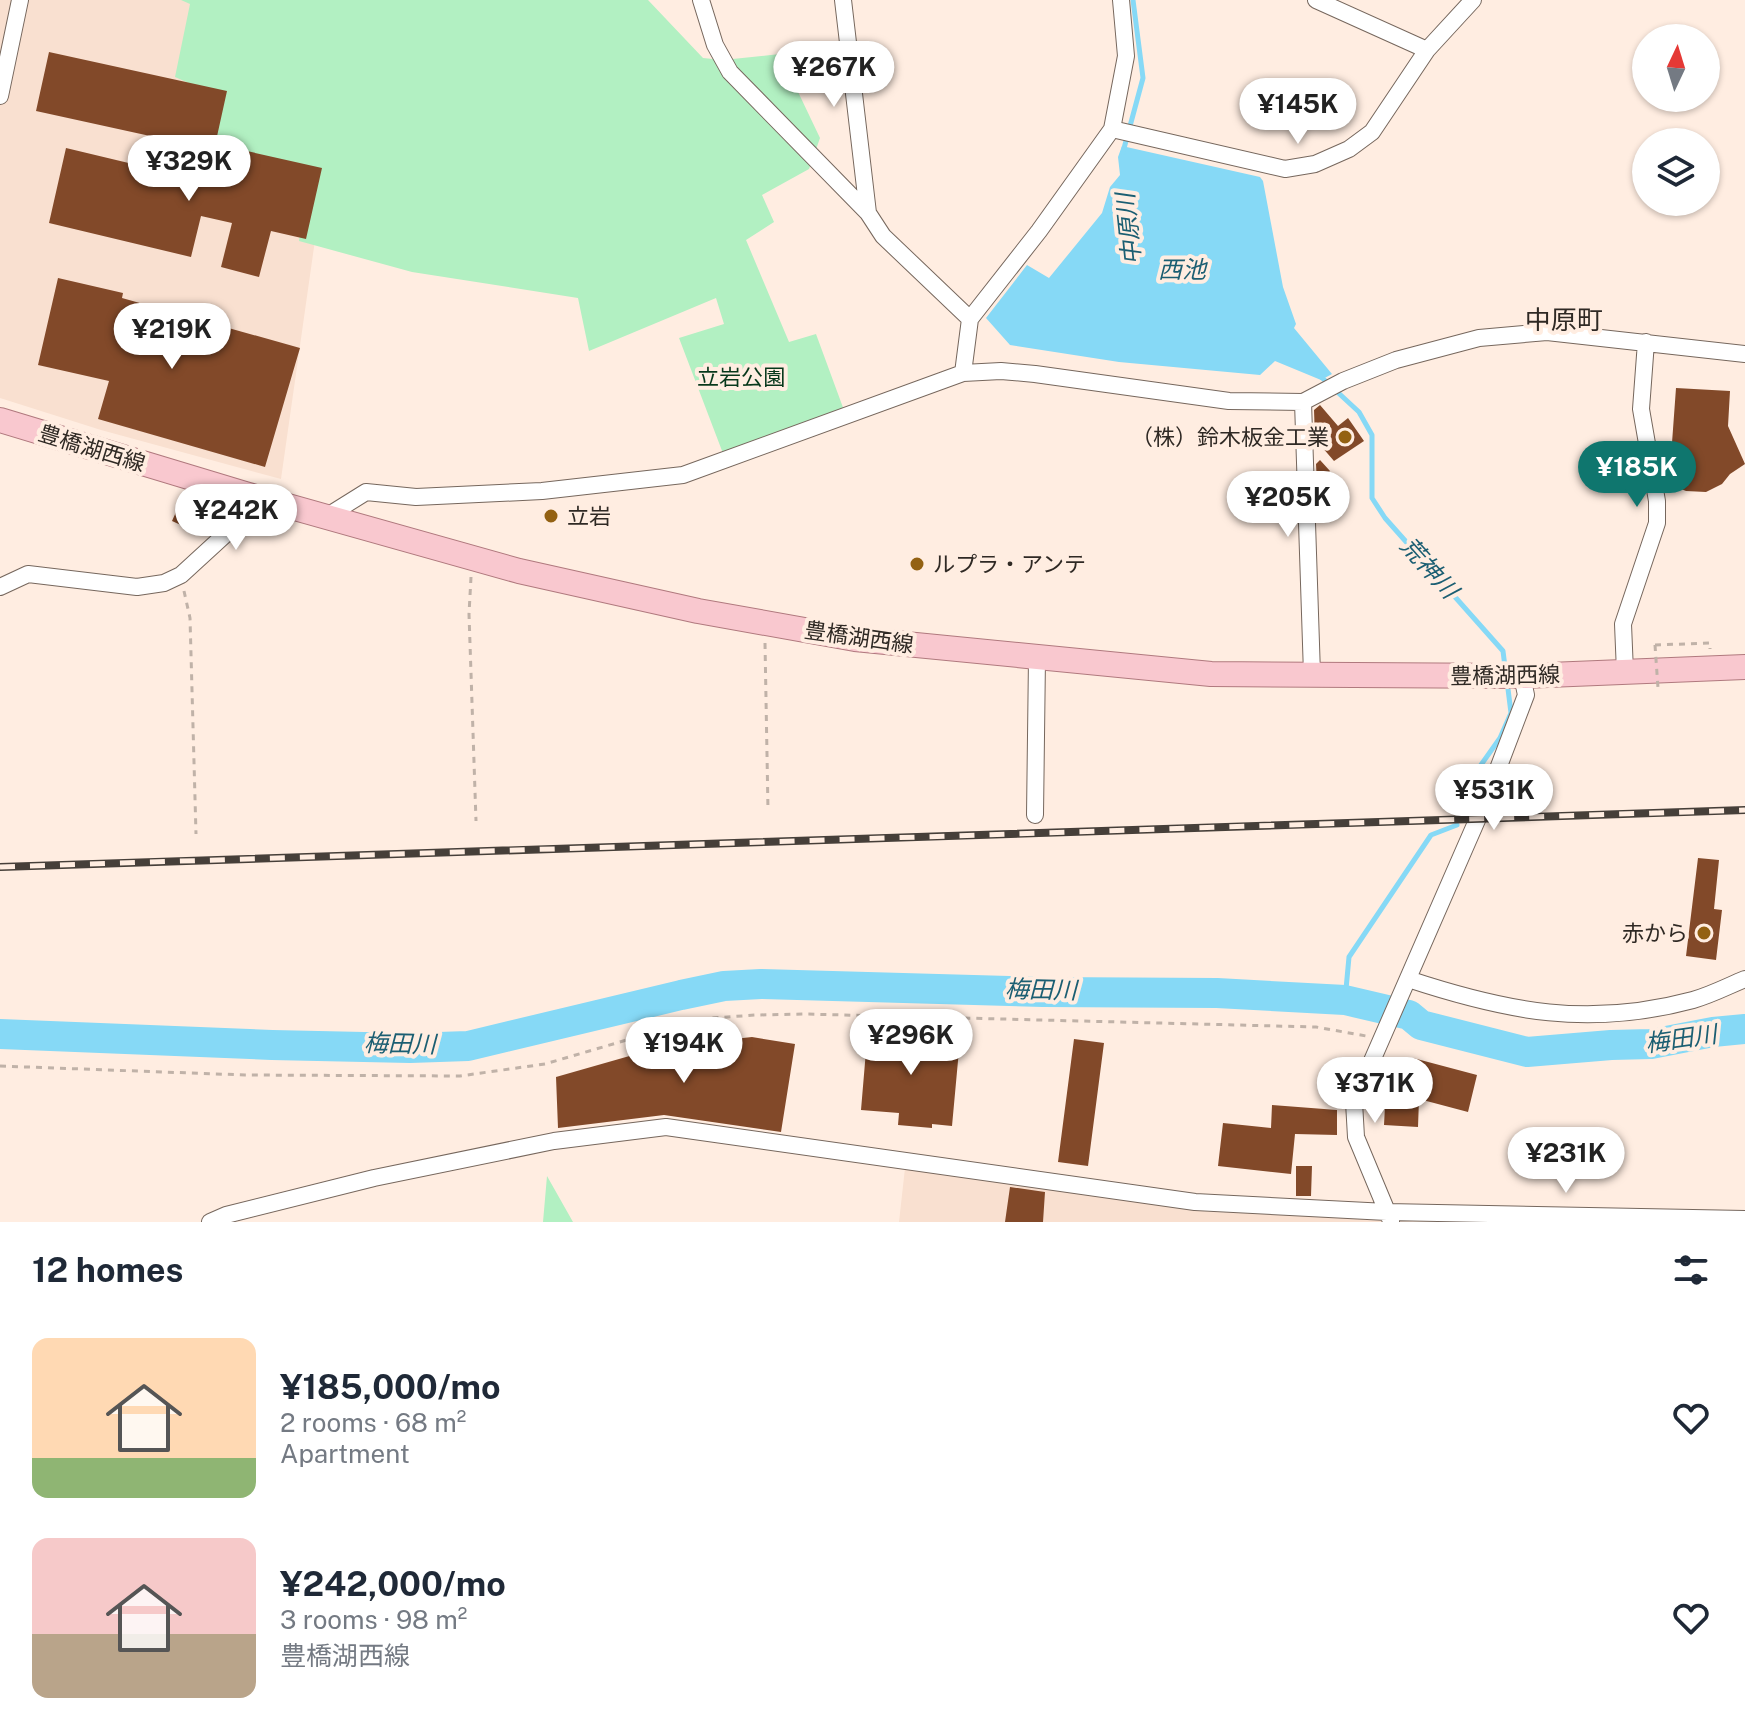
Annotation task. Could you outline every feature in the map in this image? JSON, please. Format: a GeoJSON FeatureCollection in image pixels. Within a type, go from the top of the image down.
{"type":"FeatureCollection","features":[{"type":"Feature","properties":{"kind":"main road","name":"豊橋湖西線"},"geometry":{"type":"LineString","coordinates":[[0,420],[245,494],[534,575],[855,639],[1211,674],[1510,676],[1745,667]]}},
{"type":"Feature","properties":{"kind":"street"},"geometry":{"type":"LineString","coordinates":[[0,96],[20,0]]}},
{"type":"Feature","properties":{"kind":"street"},"geometry":{"type":"LineString","coordinates":[[701,0],[715,45],[730,72],[868,213],[883,236],[970,319]]}},
{"type":"Feature","properties":{"kind":"street"},"geometry":{"type":"LineString","coordinates":[[843,0],[868,213]]}},
{"type":"Feature","properties":{"kind":"street"},"geometry":{"type":"LineString","coordinates":[[963,373],[970,319],[1115,130],[1126,56],[1121,0]]}},
{"type":"Feature","properties":{"kind":"street"},"geometry":{"type":"LineString","coordinates":[[1316,0],[1427,50]]}},
{"type":"Feature","properties":{"kind":"street"},"geometry":{"type":"LineString","coordinates":[[1115,130],[1285,169],[1315,164],[1349,149],[1372,132],[1427,50],[1473,0]]}},
{"type":"Feature","properties":{"kind":"street"},"geometry":{"type":"LineString","coordinates":[[326,517],[366,492],[416,497],[542,491],[683,475],[963,373],[1024,373],[1229,401],[1303,402],[1343,381],[1396,360],[1479,338],[1547,332],[1745,354]]}},
{"type":"Feature","properties":{"kind":"street"},"geometry":{"type":"LineString","coordinates":[[1625,672],[1623,624],[1657,523],[1657,501],[1641,409],[1646,342]]}},
{"type":"Feature","properties":{"kind":"street"},"geometry":{"type":"LineString","coordinates":[[1303,402],[1312,674]]}},
{"type":"Feature","properties":{"kind":"street"},"geometry":{"type":"LineString","coordinates":[[0,587],[28,574],[137,587],[164,583],[181,575],[229,531],[245,494]]}},
{"type":"Feature","properties":{"kind":"street"},"geometry":{"type":"LineString","coordinates":[[1035,815],[1037,658]]}},
{"type":"Feature","properties":{"kind":"street"},"geometry":{"type":"LineString","coordinates":[[1389,1217],[1356,1137],[1354,1102],[1488,795],[1526,695],[1510,676]]}},
{"type":"Feature","properties":{"kind":"street"},"geometry":{"type":"LineString","coordinates":[[1407,982],[1543,1014],[1616,1015],[1695,1000],[1745,979]]}},
{"type":"Feature","properties":{"kind":"street"},"geometry":{"type":"LineString","coordinates":[[210,1222],[226,1215],[374,1178],[554,1141],[666,1127],[1195,1202],[1389,1217],[1745,1219]]}},
{"type":"Feature","properties":{"kind":"path"},"geometry":{"type":"LineString","coordinates":[[472,558],[469,614],[476,821]]}},
{"type":"Feature","properties":{"kind":"path"},"geometry":{"type":"LineString","coordinates":[[181,575],[190,618],[196,834]]}},
{"type":"Feature","properties":{"kind":"path"},"geometry":{"type":"LineString","coordinates":[[765,623],[768,810]]}},
{"type":"Feature","properties":{"kind":"path"},"geometry":{"type":"LineString","coordinates":[[1658,688],[1655,645],[1710,643],[1710,649]]}},
{"type":"Feature","properties":{"kind":"path"},"geometry":{"type":"LineString","coordinates":[[0,1066],[245,1075],[460,1076],[545,1064],[698,1019],[805,1014],[1316,1027],[1382,1038]]}},
{"type":"Feature","properties":{"kind":"shaded area"},"geometry":{"type":"Polygon","coordinates":[[[0,0],[196,0],[326,163],[281,479],[101,430],[0,398],[0,0]]]}},
{"type":"Feature","properties":{"kind":"shaded area"},"geometry":{"type":"Polygon","coordinates":[[[905,1168],[1210,1212],[1380,1216],[1382,1222],[899,1222],[905,1168]]]}},
{"type":"Feature","properties":{"kind":"green space","name":"立岩公園"},"geometry":{"type":"Polygon","coordinates":[[[181,0],[648,0],[703,58],[723,60],[780,54],[820,138],[809,169],[762,195],[774,222],[746,240],[789,342],[816,334],[845,413],[724,456],[679,338],[724,324],[716,298],[589,351],[578,298],[412,272],[299,241],[308,173],[215,147],[223,98],[175,77],[190,4],[181,0]]]}},
{"type":"Feature","properties":{"kind":"green space"},"geometry":{"type":"Polygon","coordinates":[[[547,1176],[573,1222],[543,1222],[547,1176]]]}},
{"type":"Feature","properties":{"kind":"water","name":"西池"},"geometry":{"type":"Polygon","coordinates":[[[1122,146],[1260,177],[1283,287],[1296,324],[1294,328],[1332,374],[1321,380],[1275,361],[1260,375],[1119,362],[1010,345],[986,318],[1027,265],[1049,278],[1102,213],[1110,187],[1120,175],[1118,157],[1122,146]]]}},
{"type":"Feature","properties":{"kind":"building"},"geometry":{"type":"Polygon","coordinates":[[[49,52],[227,91],[214,150],[36,111],[49,52]]]}},
{"type":"Feature","properties":{"kind":"building"},"geometry":{"type":"Polygon","coordinates":[[[220,145],[322,168],[306,239],[271,231],[259,277],[221,267],[232,223],[201,216],[191,257],[49,223],[66,148],[212,183],[220,145]]]}},
{"type":"Feature","properties":{"kind":"building"},"geometry":{"type":"Polygon","coordinates":[[[58,278],[123,293],[122,298],[300,348],[265,467],[98,419],[109,381],[38,365],[58,278]]]}},
{"type":"Feature","properties":{"kind":"building"},"geometry":{"type":"Polygon","coordinates":[[[1676,388],[1730,391],[1728,426],[1745,464],[1722,484],[1706,492],[1686,491],[1669,484],[1676,388]]]}},
{"type":"Feature","properties":{"kind":"building"},"geometry":{"type":"Polygon","coordinates":[[[1320,405],[1338,426],[1348,418],[1364,441],[1334,461],[1315,439],[1314,410],[1320,405]]]}},
{"type":"Feature","properties":{"kind":"building"},"geometry":{"type":"Polygon","coordinates":[[[1320,460],[1330,471],[1317,484],[1316,464],[1320,460]]]}},
{"type":"Feature","properties":{"kind":"building"},"geometry":{"type":"Polygon","coordinates":[[[185,492],[209,499],[194,531],[172,521],[185,492]]]}},
{"type":"Feature","properties":{"kind":"building"},"geometry":{"type":"Polygon","coordinates":[[[1698,858],[1719,860],[1714,909],[1722,910],[1716,960],[1686,956],[1698,858]]]}},
{"type":"Feature","properties":{"kind":"building"},"geometry":{"type":"Polygon","coordinates":[[[868,1027],[902,1030],[902,1034],[960,1039],[952,1126],[898,1125],[899,1113],[861,1110],[868,1027]]]}},
{"type":"Feature","properties":{"kind":"building"},"geometry":{"type":"Polygon","coordinates":[[[752,1037],[795,1044],[781,1132],[664,1115],[558,1128],[556,1077],[661,1047],[752,1037]]]}},
{"type":"Feature","properties":{"kind":"building"},"geometry":{"type":"Polygon","coordinates":[[[1074,1039],[1104,1043],[1088,1166],[1058,1162],[1074,1039]]]}},
{"type":"Feature","properties":{"kind":"building"},"geometry":{"type":"Polygon","coordinates":[[[1413,1058],[1477,1075],[1468,1112],[1419,1099],[1418,1127],[1384,1125],[1385,1106],[1400,1107],[1413,1058]]]}},
{"type":"Feature","properties":{"kind":"building"},"geometry":{"type":"Polygon","coordinates":[[[1272,1105],[1337,1110],[1337,1135],[1295,1134],[1291,1174],[1218,1166],[1223,1123],[1271,1128],[1272,1105]]]}},
{"type":"Feature","properties":{"kind":"building"},"geometry":{"type":"Polygon","coordinates":[[[1296,1166],[1312,1166],[1311,1196],[1296,1196],[1296,1166]]]}},
{"type":"Feature","properties":{"kind":"building"},"geometry":{"type":"Polygon","coordinates":[[[1010,1187],[1045,1192],[1043,1222],[1005,1222],[1010,1187]]]}},
{"type":"Feature","properties":{"kind":"waterway","name":"中原川"},"geometry":{"type":"LineString","coordinates":[[1123,152],[1143,78],[1133,0]]}},
{"type":"Feature","properties":{"kind":"waterway","name":"荒神川"},"geometry":{"type":"LineString","coordinates":[[1319,375],[1359,412],[1372,435],[1372,498],[1385,518],[1503,651],[1505,667]]}},
{"type":"Feature","properties":{"kind":"waterway","name":"荒神川"},"geometry":{"type":"LineString","coordinates":[[1459,796],[1500,738],[1511,713],[1507,681]]}},
{"type":"Feature","properties":{"kind":"waterway","name":"荒神川"},"geometry":{"type":"LineString","coordinates":[[1345,1000],[1349,957],[1431,835],[1457,825]]}},
{"type":"Feature","properties":{"kind":"waterway","name":"梅田川"},"geometry":{"type":"LineString","coordinates":[[0,1034],[272,1045],[468,1046],[681,995],[724,986],[761,984],[1043,992],[1217,993],[1345,1000],[1409,1015],[1421,1025],[1527,1052],[1651,1044],[1745,1029]]}},
{"type":"Feature","properties":{"kind":"railway"},"geometry":{"type":"LineString","coordinates":[[0,867],[1745,810]]}},
{"type":"Feature","properties":{"kind":"place","name":"（株）鈴木板金工業"},"geometry":{"type":"Point","coordinates":[1345,437]}},
{"type":"Feature","properties":{"kind":"place","name":"立岩"},"geometry":{"type":"Point","coordinates":[551,516]}},
{"type":"Feature","properties":{"kind":"place","name":"ルプラ・アンテ"},"geometry":{"type":"Point","coordinates":[917,564]}},
{"type":"Feature","properties":{"kind":"place","name":"赤から"},"geometry":{"type":"Point","coordinates":[1704,933]}},
{"type":"Feature","properties":{"kind":"district","name":"中原町"},"geometry":{"type":"Point","coordinates":[1564,320]}}]}
